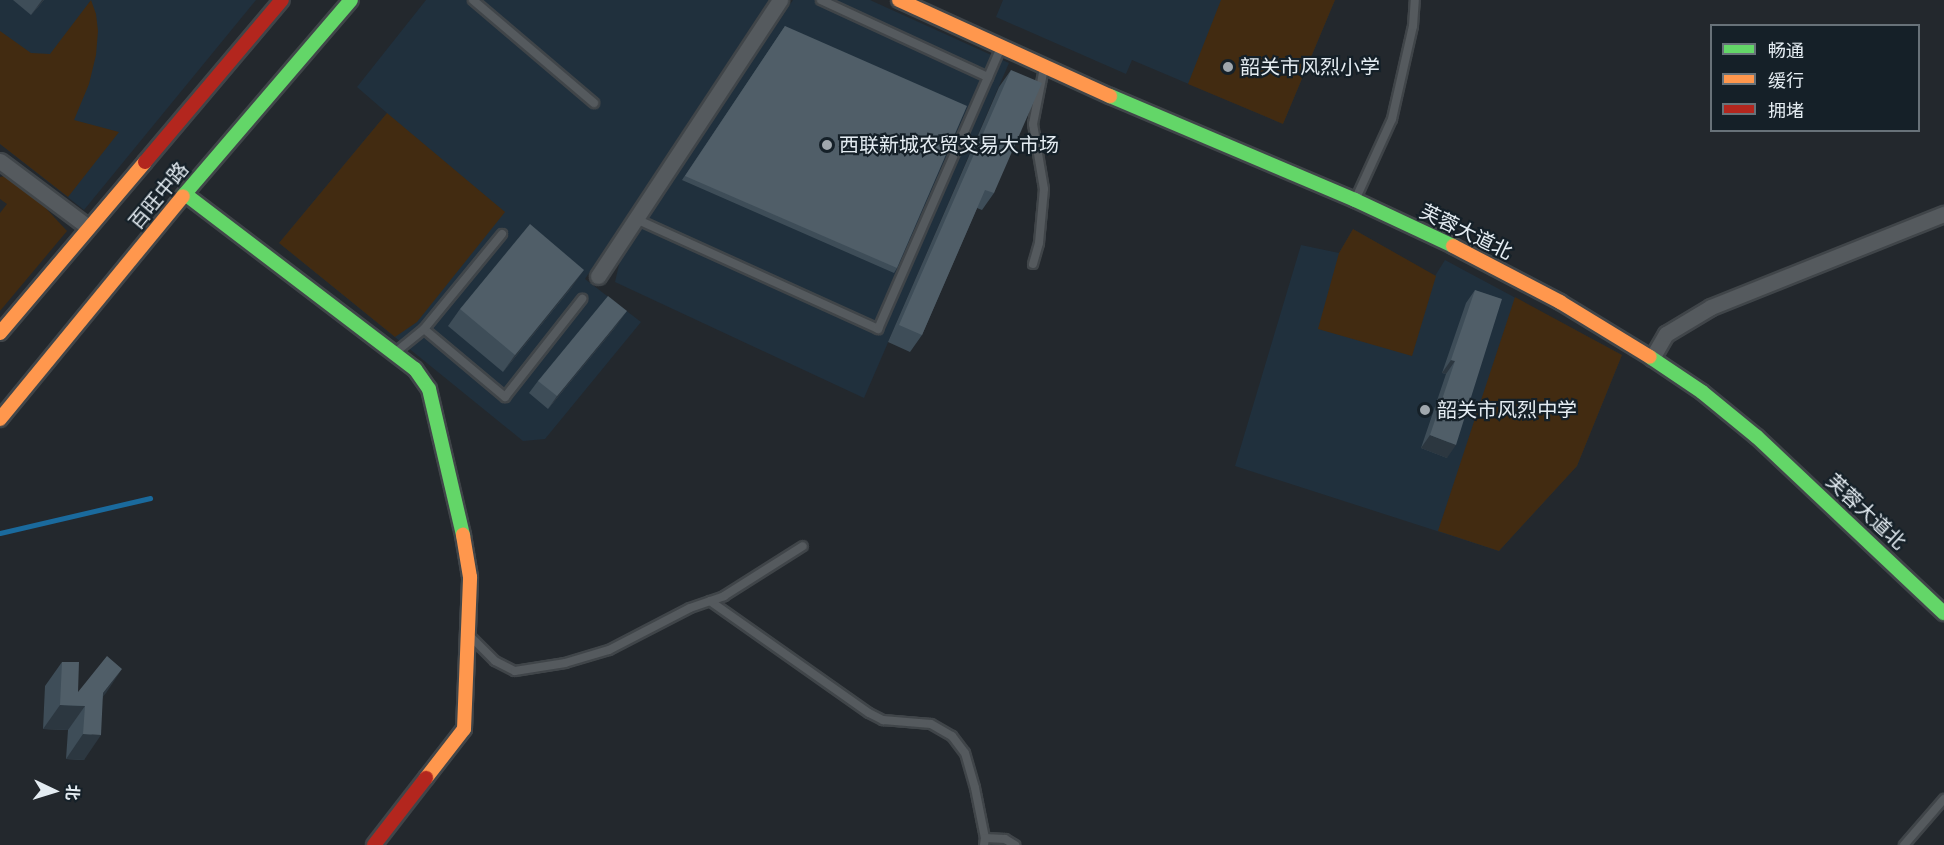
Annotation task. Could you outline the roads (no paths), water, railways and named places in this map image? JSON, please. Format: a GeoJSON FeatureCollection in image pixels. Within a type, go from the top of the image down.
{"type":"FeatureCollection","features":[{"type":"Feature","properties":{"kind":"main road","name":"百旺中路"},"geometry":{"type":"LineString","coordinates":[[0,333],[282,0]]}},
{"type":"Feature","properties":{"kind":"main road","name":"百旺中路"},"geometry":{"type":"LineString","coordinates":[[0,418],[185,194],[351,0]]}},
{"type":"Feature","properties":{"kind":"main road","name":"芙蓉大道北"},"geometry":{"type":"LineString","coordinates":[[899,0],[1044,66],[1355,200],[1490,264],[1560,302],[1652,358],[1701,392],[1757,437],[1944,613]]}},
{"type":"Feature","properties":{"kind":"main road"},"geometry":{"type":"LineString","coordinates":[[185,194],[396,352],[415,369],[429,389],[467,551],[470,577],[464,729],[374,845]]}},
{"type":"Feature","properties":{"kind":"street"},"geometry":{"type":"LineString","coordinates":[[598,276],[780,0]]}},
{"type":"Feature","properties":{"kind":"street"},"geometry":{"type":"LineString","coordinates":[[0,161],[88,227]]}},
{"type":"Feature","properties":{"kind":"street"},"geometry":{"type":"LineString","coordinates":[[1652,358],[1666,334],[1711,307],[1944,214]]}},
{"type":"Feature","properties":{"kind":"lane"},"geometry":{"type":"LineString","coordinates":[[474,0],[594,103]]}},
{"type":"Feature","properties":{"kind":"lane"},"geometry":{"type":"LineString","coordinates":[[821,0],[988,77]]}},
{"type":"Feature","properties":{"kind":"lane"},"geometry":{"type":"LineString","coordinates":[[1355,200],[1392,119],[1413,26],[1415,0]]}},
{"type":"Feature","properties":{"kind":"lane"},"geometry":{"type":"LineString","coordinates":[[636,219],[878,329],[1002,47]]}},
{"type":"Feature","properties":{"kind":"lane"},"geometry":{"type":"LineString","coordinates":[[1033,264],[1039,243],[1044,189],[1033,124],[1044,66]]}},
{"type":"Feature","properties":{"kind":"lane"},"geometry":{"type":"LineString","coordinates":[[396,352],[424,329],[502,234]]}},
{"type":"Feature","properties":{"kind":"lane"},"geometry":{"type":"LineString","coordinates":[[424,329],[505,397],[582,299]]}},
{"type":"Feature","properties":{"kind":"lane"},"geometry":{"type":"LineString","coordinates":[[469,635],[495,661],[515,671],[565,663],[609,650],[724,596],[803,546]]}},
{"type":"Feature","properties":{"kind":"lane"},"geometry":{"type":"LineString","coordinates":[[710,601],[869,713],[883,720],[930,724],[952,736],[965,753],[984,842],[1005,839],[1015,845]]}},
{"type":"Feature","properties":{"kind":"lane"},"geometry":{"type":"LineString","coordinates":[[1904,845],[1928,821],[1944,799]]}},
{"type":"Feature","properties":{"kind":"waterway"},"geometry":{"type":"LineString","coordinates":[[0,533],[150,498]]}},
{"type":"Feature","properties":{"kind":"place","name":"韶关市风烈小学"},"geometry":{"type":"Point","coordinates":[1228,67]}},
{"type":"Feature","properties":{"kind":"place","name":"西联新城农贸交易大市场"},"geometry":{"type":"Point","coordinates":[827,145]}},
{"type":"Feature","properties":{"kind":"place","name":"韶关市风烈中学"},"geometry":{"type":"Point","coordinates":[1425,410]}}]}
